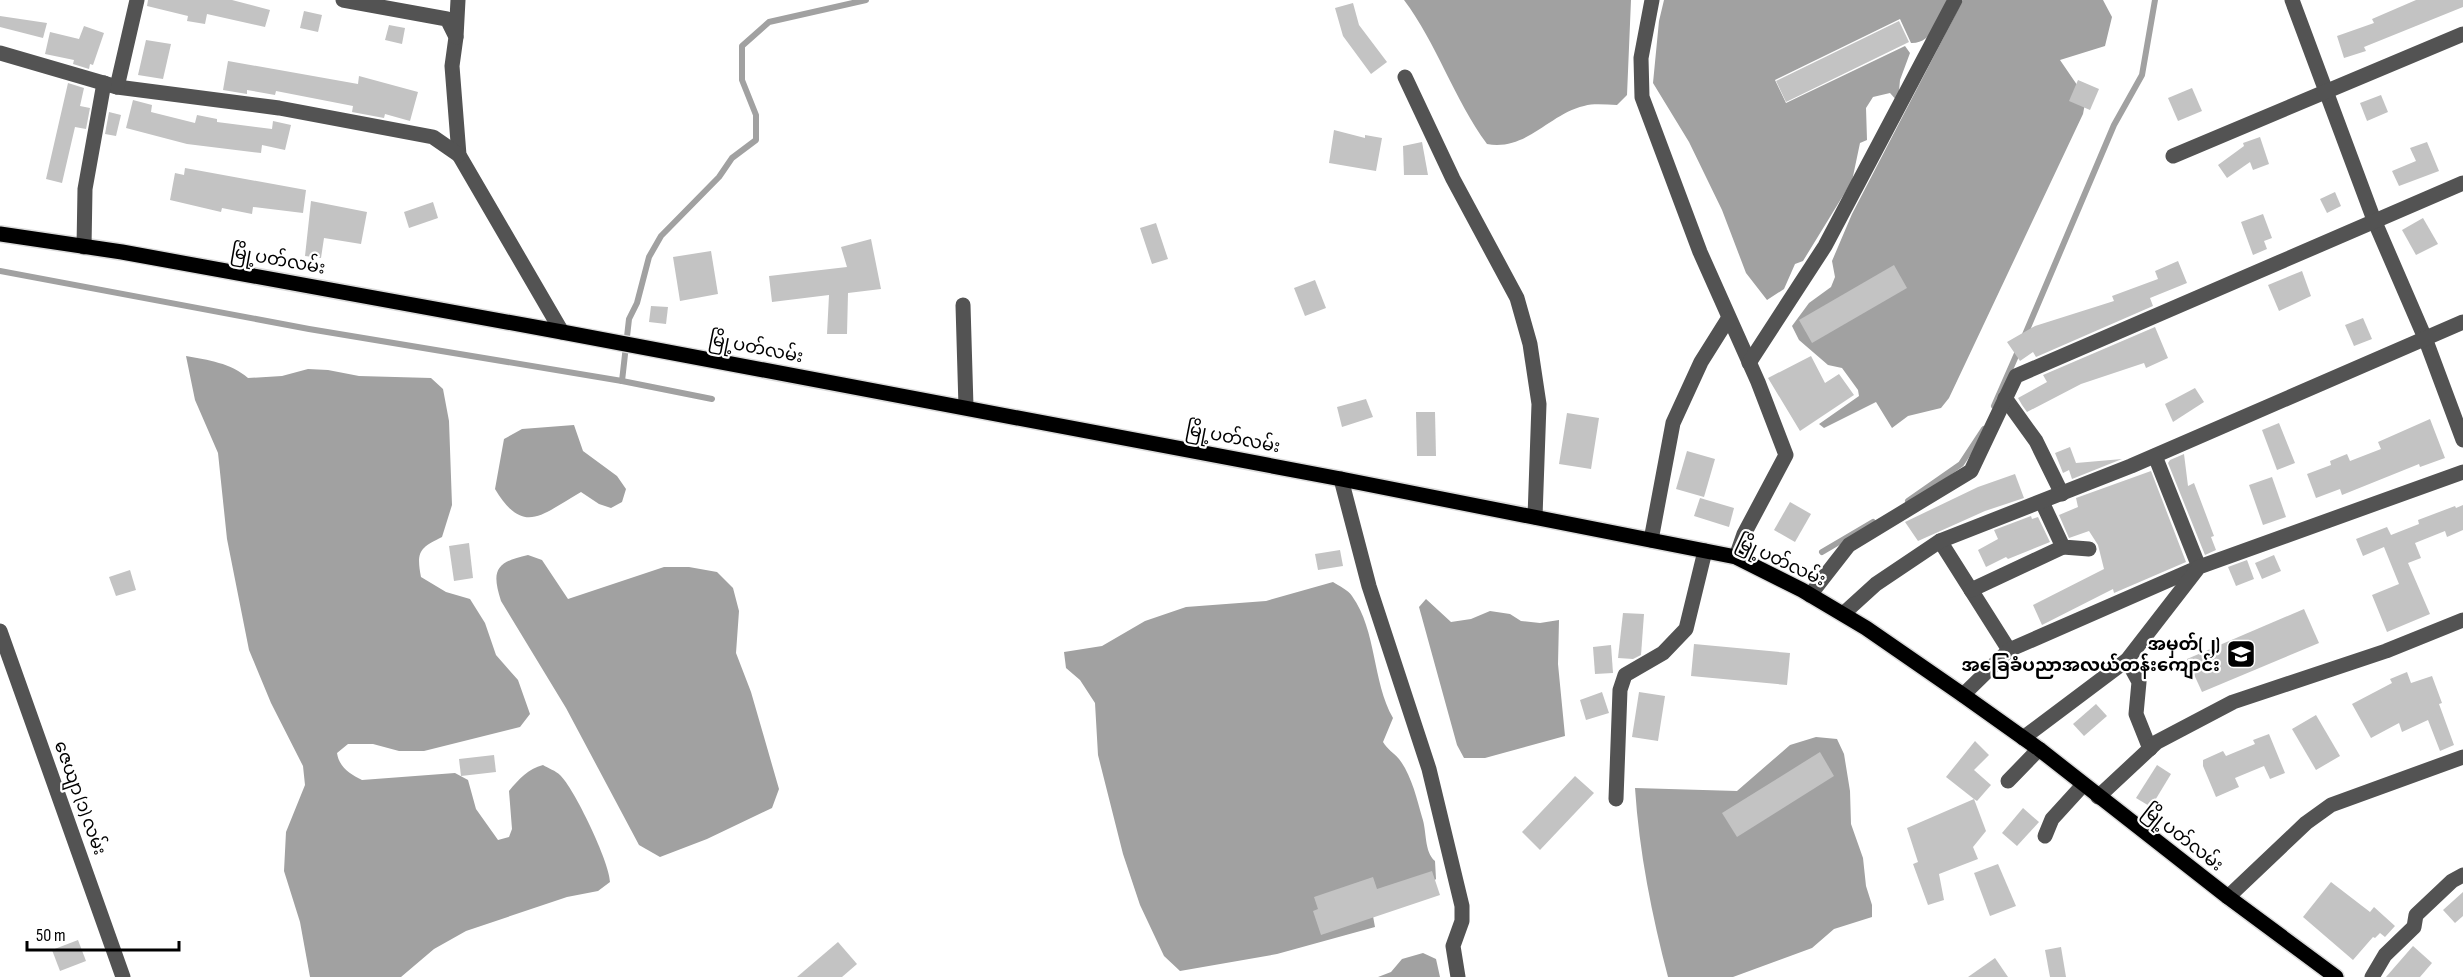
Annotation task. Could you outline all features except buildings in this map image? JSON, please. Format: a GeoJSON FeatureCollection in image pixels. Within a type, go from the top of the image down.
{"type":"FeatureCollection","features":[{"type":"Feature","properties":{"kind":"main road","name":"မြို့ပတ်လမ်း"},"geometry":{"type":"LineString","coordinates":[[0,234],[562,332],[966,407],[1736,557],[1843,614],[1963,695],[2039,749],[2228,897],[2336,977]]}},
{"type":"Feature","properties":{"kind":"street"},"geometry":{"type":"LineString","coordinates":[[84,247],[85,189],[110,85],[137,0]]}},
{"type":"Feature","properties":{"kind":"street"},"geometry":{"type":"LineString","coordinates":[[343,0],[447,19],[456,37]]}},
{"type":"Feature","properties":{"kind":"street"},"geometry":{"type":"LineString","coordinates":[[458,0],[452,66],[459,155]]}},
{"type":"Feature","properties":{"kind":"street"},"geometry":{"type":"LineString","coordinates":[[1652,0],[1641,58],[1642,97],[1696,242],[1786,455],[1744,534],[1736,557]]}},
{"type":"Feature","properties":{"kind":"street"},"geometry":{"type":"LineString","coordinates":[[1749,363],[1825,246],[1954,0]]}},
{"type":"Feature","properties":{"kind":"street"},"geometry":{"type":"LineString","coordinates":[[2292,0],[2374,220],[2425,338],[2463,440]]}},
{"type":"Feature","properties":{"kind":"street"},"geometry":{"type":"LineString","coordinates":[[2173,156],[2463,34]]}},
{"type":"Feature","properties":{"kind":"street"},"geometry":{"type":"LineString","coordinates":[[0,53],[110,85],[279,108],[433,137],[459,155],[562,332]]}},
{"type":"Feature","properties":{"kind":"street"},"geometry":{"type":"LineString","coordinates":[[1405,77],[1453,179],[1517,298],[1530,344],[1539,404],[1535,517]]}},
{"type":"Feature","properties":{"kind":"street"},"geometry":{"type":"LineString","coordinates":[[1810,595],[1848,545],[1971,471],[2016,376],[2463,183]]}},
{"type":"Feature","properties":{"kind":"street"},"geometry":{"type":"LineString","coordinates":[[963,305],[966,407]]}},
{"type":"Feature","properties":{"kind":"street"},"geometry":{"type":"LineString","coordinates":[[1651,540],[1673,423],[1701,362],[1728,319]]}},
{"type":"Feature","properties":{"kind":"street"},"geometry":{"type":"LineString","coordinates":[[1843,614],[1876,584],[1940,541],[2154,456],[2463,322]]}},
{"type":"Feature","properties":{"kind":"street"},"geometry":{"type":"LineString","coordinates":[[2005,398],[2036,441],[2062,494]]}},
{"type":"Feature","properties":{"kind":"street"},"geometry":{"type":"LineString","coordinates":[[2154,456],[2199,567]]}},
{"type":"Feature","properties":{"kind":"street"},"geometry":{"type":"LineString","coordinates":[[1963,695],[2009,650],[2199,567],[2463,472]]}},
{"type":"Feature","properties":{"kind":"street"},"geometry":{"type":"LineString","coordinates":[[1341,479],[1369,586],[1429,769],[1462,906],[1462,921],[1453,946],[1458,977]]}},
{"type":"Feature","properties":{"kind":"street"},"geometry":{"type":"LineString","coordinates":[[2042,502],[2063,547]]}},
{"type":"Feature","properties":{"kind":"street"},"geometry":{"type":"LineString","coordinates":[[1940,541],[2009,650]]}},
{"type":"Feature","properties":{"kind":"street"},"geometry":{"type":"LineString","coordinates":[[1971,590],[2063,547],[2089,549]]}},
{"type":"Feature","properties":{"kind":"street"},"geometry":{"type":"LineString","coordinates":[[1616,799],[1620,690],[1625,675],[1663,653],[1686,630],[1705,551]]}},
{"type":"Feature","properties":{"kind":"street"},"geometry":{"type":"LineString","coordinates":[[2023,738],[2127,660],[2199,567]]}},
{"type":"Feature","properties":{"kind":"street"},"geometry":{"type":"LineString","coordinates":[[2098,797],[2157,742],[2232,702],[2386,651],[2463,620]]}},
{"type":"Feature","properties":{"kind":"street","name":"ဇေယျာ (၁) လမ်း"},"geometry":{"type":"LineString","coordinates":[[0,632],[123,977]]}},
{"type":"Feature","properties":{"kind":"street"},"geometry":{"type":"LineString","coordinates":[[2127,660],[2139,682],[2136,714],[2150,749]]}},
{"type":"Feature","properties":{"kind":"street"},"geometry":{"type":"LineString","coordinates":[[2008,781],[2039,749]]}},
{"type":"Feature","properties":{"kind":"street"},"geometry":{"type":"LineString","coordinates":[[2228,897],[2306,823],[2331,805],[2463,757]]}},
{"type":"Feature","properties":{"kind":"street"},"geometry":{"type":"LineString","coordinates":[[2045,836],[2052,819],[2083,785]]}},
{"type":"Feature","properties":{"kind":"street"},"geometry":{"type":"LineString","coordinates":[[2372,977],[2385,954],[2414,927],[2416,915],[2452,881],[2463,875]]}},
{"type":"Feature","properties":{"kind":"shaded area"},"geometry":{"type":"Polygon","coordinates":[[[1404,0],[1631,0],[1627,95],[1617,105],[1592,105],[1571,110],[1514,142],[1501,145],[1487,144],[1475,127],[1416,17],[1404,0]]]}},
{"type":"Feature","properties":{"kind":"shaded area"},"geometry":{"type":"Polygon","coordinates":[[[1664,0],[1947,0],[1935,28],[1919,42],[1911,43],[1900,19],[1775,80],[1786,103],[1905,46],[1910,53],[1900,80],[1898,102],[1890,93],[1873,97],[1866,108],[1867,140],[1860,143],[1852,181],[1803,261],[1795,264],[1784,289],[1767,300],[1746,273],[1722,210],[1689,142],[1653,83],[1659,21],[1664,0]]]}},
{"type":"Feature","properties":{"kind":"shaded area"},"geometry":{"type":"Polygon","coordinates":[[[1963,0],[2103,0],[2112,17],[2105,46],[2060,60],[2086,98],[2083,114],[1949,398],[1941,408],[1908,416],[1892,428],[1876,402],[1824,428],[1819,424],[1859,396],[1858,390],[1842,368],[1828,365],[1799,340],[1792,326],[1809,303],[1831,287],[1835,277],[1832,261],[1852,214],[1963,0]]]}},
{"type":"Feature","properties":{"kind":"shaded area"},"geometry":{"type":"Polygon","coordinates":[[[186,356],[227,366],[248,378],[282,376],[308,369],[328,370],[359,376],[431,378],[443,389],[449,421],[452,505],[442,537],[421,551],[419,561],[421,577],[446,592],[470,599],[485,623],[496,655],[518,680],[530,714],[520,727],[424,751],[399,751],[373,744],[348,744],[337,753],[338,758],[346,770],[362,780],[455,773],[468,780],[476,809],[498,840],[509,837],[512,829],[509,791],[524,775],[543,765],[560,775],[574,795],[598,843],[610,882],[598,891],[567,897],[466,931],[434,949],[401,977],[310,977],[300,922],[284,871],[286,832],[305,785],[303,766],[271,703],[249,650],[227,539],[218,453],[195,400],[186,356]]]}},
{"type":"Feature","properties":{"kind":"shaded area"},"geometry":{"type":"Polygon","coordinates":[[[574,425],[583,451],[617,476],[626,489],[622,502],[611,508],[599,504],[581,492],[555,508],[534,517],[525,517],[515,513],[505,504],[495,489],[504,439],[522,429],[574,425]]]}},
{"type":"Feature","properties":{"kind":"shaded area"},"geometry":{"type":"Polygon","coordinates":[[[528,555],[542,560],[568,599],[664,567],[689,567],[717,572],[733,588],[739,611],[736,653],[751,692],[779,789],[772,808],[707,839],[660,857],[639,845],[566,708],[501,601],[496,582],[499,569],[509,561],[528,555]]]}},
{"type":"Feature","properties":{"kind":"shaded area"},"geometry":{"type":"Polygon","coordinates":[[[1333,582],[1352,596],[1366,625],[1381,688],[1393,718],[1383,742],[1399,759],[1410,779],[1424,823],[1427,847],[1435,861],[1436,879],[1427,887],[1370,900],[1375,927],[1277,954],[1180,971],[1164,956],[1140,905],[1123,854],[1098,755],[1095,703],[1080,680],[1066,668],[1064,652],[1102,646],[1145,621],[1186,607],[1266,601],[1333,582]]]}},
{"type":"Feature","properties":{"kind":"shaded area"},"geometry":{"type":"Polygon","coordinates":[[[1426,599],[1451,622],[1471,619],[1490,611],[1510,614],[1521,621],[1540,623],[1559,620],[1558,664],[1565,736],[1485,758],[1464,758],[1457,745],[1419,607],[1426,599]]]}},
{"type":"Feature","properties":{"kind":"shaded area"},"geometry":{"type":"Polygon","coordinates":[[[1816,737],[1837,739],[1844,754],[1850,791],[1851,824],[1863,858],[1866,886],[1872,905],[1872,917],[1834,929],[1812,948],[1733,977],[1668,977],[1647,883],[1635,788],[1737,791],[1790,745],[1816,737]]]}},
{"type":"Feature","properties":{"kind":"shaded area"},"geometry":{"type":"Polygon","coordinates":[[[1423,953],[1436,959],[1440,977],[1378,977],[1391,972],[1402,959],[1423,953]]]}},
{"type":"Feature","properties":{"kind":"waterway"},"geometry":{"type":"LineString","coordinates":[[622,381],[629,319],[637,303],[649,257],[661,236],[719,177],[732,158],[756,140],[756,115],[742,80],[742,46],[769,22],[866,0]]}},
{"type":"Feature","properties":{"kind":"waterway"},"geometry":{"type":"LineString","coordinates":[[2024,337],[2114,125],[2142,75],[2155,0]]}},
{"type":"Feature","properties":{"kind":"waterway"},"geometry":{"type":"LineString","coordinates":[[0,271],[309,329],[622,381],[712,399]]}},
{"type":"Feature","properties":{"kind":"waterway"},"geometry":{"type":"LineString","coordinates":[[1994,406],[2019,349]]}},
{"type":"Feature","properties":{"kind":"waterway"},"geometry":{"type":"LineString","coordinates":[[1908,501],[1961,464],[1984,429]]}},
{"type":"Feature","properties":{"kind":"waterway"},"geometry":{"type":"LineString","coordinates":[[1822,552],[1873,522]]}},
{"type":"Feature","properties":{"kind":"place","name":"အမှတ်(၂) အခြေခံပညာအလယ်တန်းကျောင်း"},"geometry":{"type":"Point","coordinates":[2241,654]}}]}
